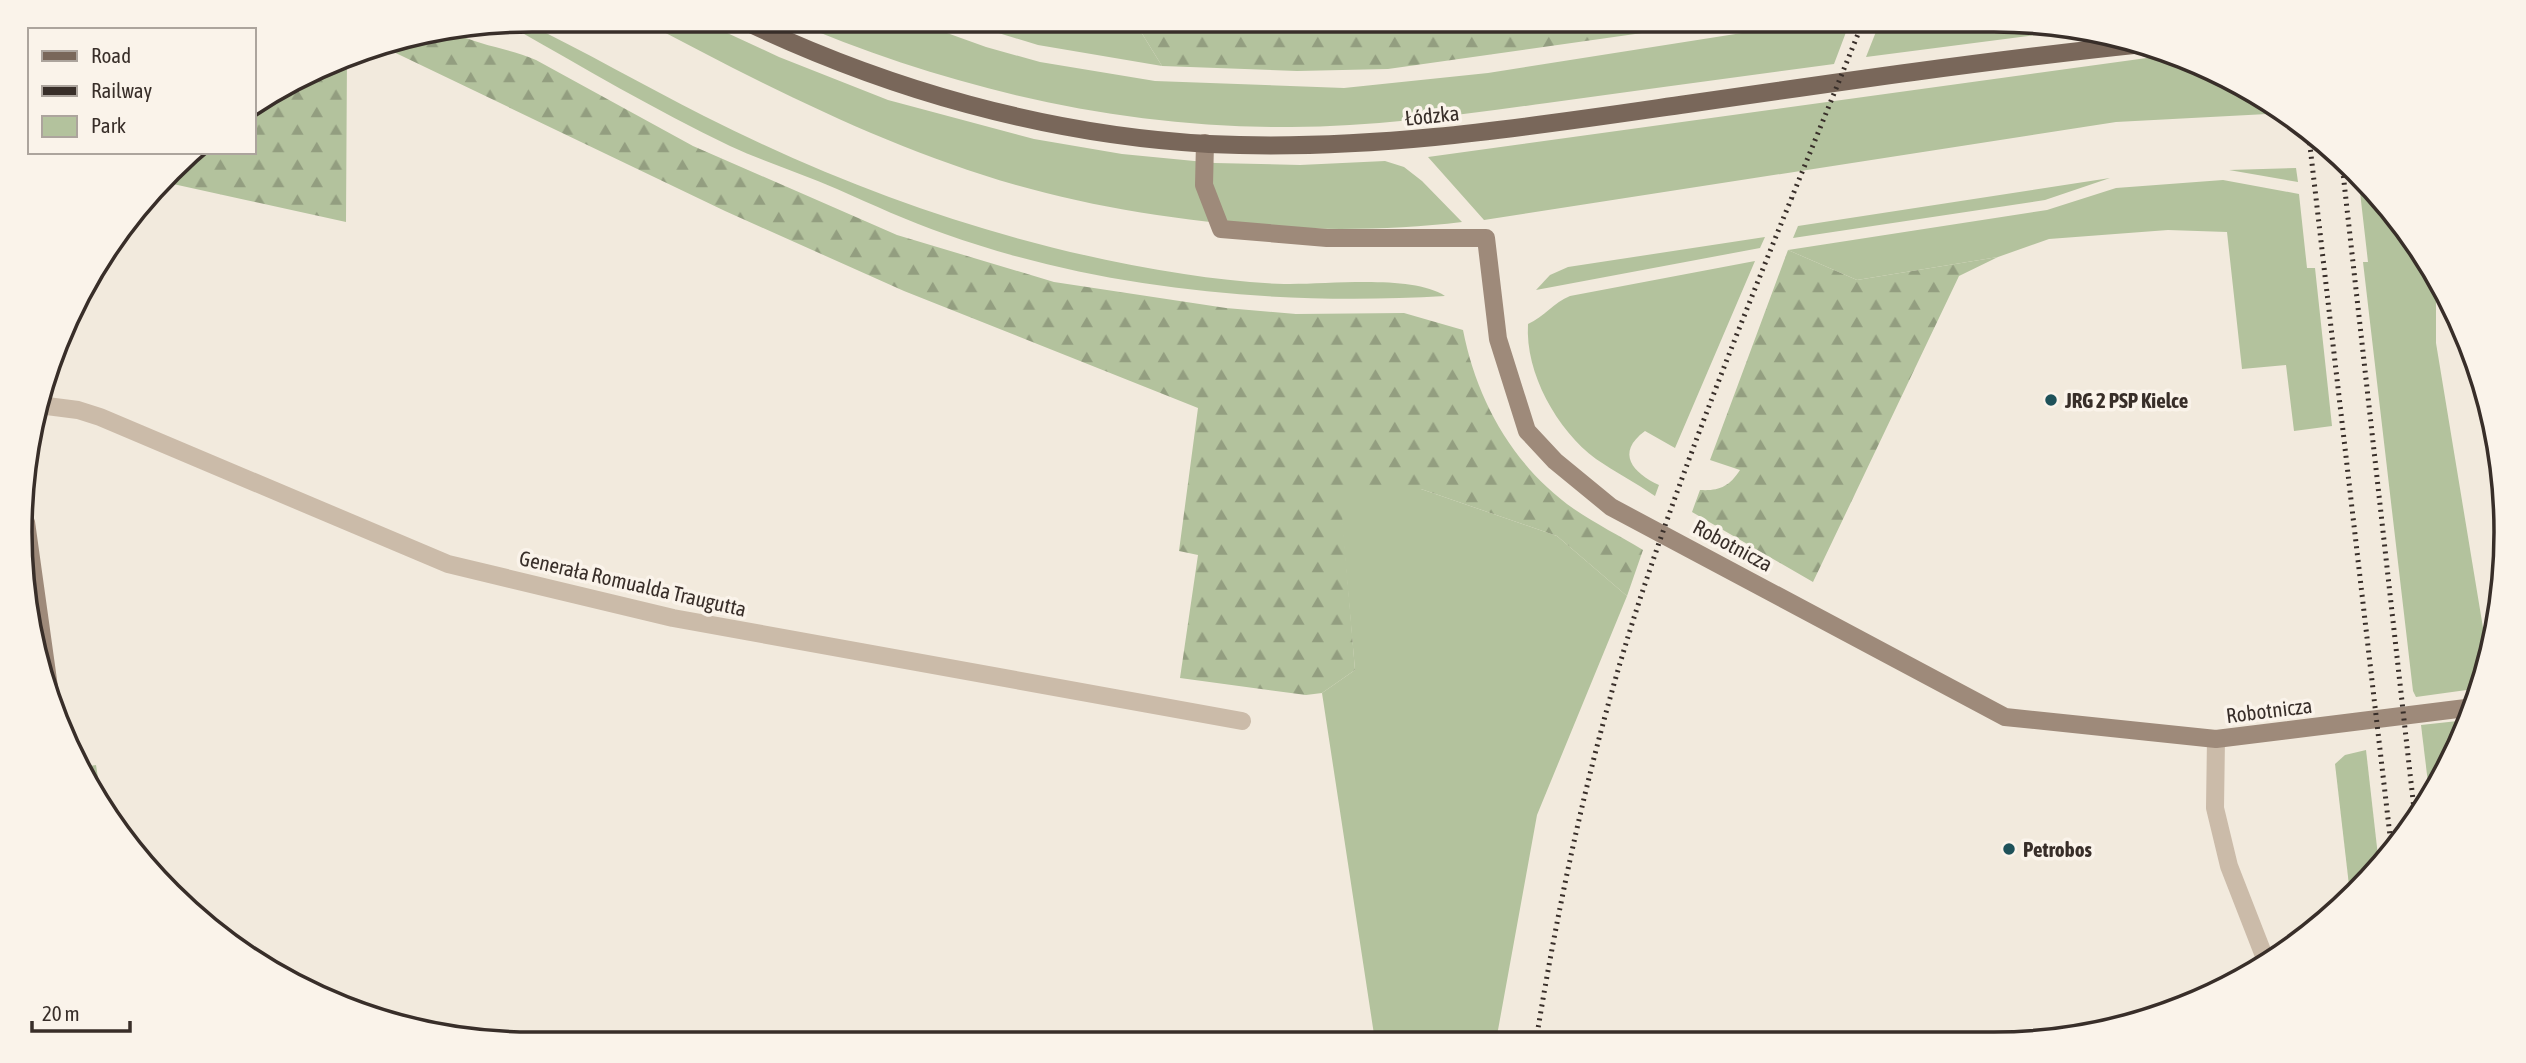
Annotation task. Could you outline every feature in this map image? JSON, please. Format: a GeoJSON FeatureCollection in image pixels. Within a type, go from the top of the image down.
{"type":"FeatureCollection","features":[{"type":"Feature","properties":{"kind":"main road","name":"Łódzka"},"geometry":{"type":"LineString","coordinates":[[770,32],[862,72],[930,94],[1015,116],[1098,132],[1205,144],[1291,146],[1407,142],[1968,63],[2116,47]]}},
{"type":"Feature","properties":{"kind":"street","name":"Robotnicza"},"geometry":{"type":"LineString","coordinates":[[1205,144],[1203,186],[1221,229],[1327,238],[1486,238],[1498,339],[1527,431],[1555,461],[1611,507],[2006,717],[2216,739],[2461,710]]}},
{"type":"Feature","properties":{"kind":"street","name":"Generała Romualda Traugutta"},"geometry":{"type":"LineString","coordinates":[[48,406],[78,410],[100,417],[448,564],[673,618],[1242,720]]}},
{"type":"Feature","properties":{"kind":"street"},"geometry":{"type":"LineString","coordinates":[[2216,739],[2215,808],[2230,866],[2263,953]]}},
{"type":"Feature","properties":{"kind":"green space"},"geometry":{"type":"Polygon","coordinates":[[[521,32],[544,32],[704,116],[820,170],[938,214],[998,233],[1121,263],[1196,276],[1284,284],[1390,283],[1430,289],[1445,296],[1383,299],[1256,296],[1192,290],[1066,269],[1005,253],[918,224],[730,146],[521,32]]]}},
{"type":"Feature","properties":{"kind":"green space"},"geometry":{"type":"Polygon","coordinates":[[[664,32],[725,32],[779,57],[888,100],[1034,139],[1122,154],[1215,163],[1300,165],[1385,161],[1404,167],[1422,181],[1462,222],[1408,227],[1295,228],[1238,225],[1124,210],[1016,185],[967,170],[871,133],[730,67],[664,32]]]}},
{"type":"Feature","properties":{"kind":"green space"},"geometry":{"type":"Polygon","coordinates":[[[819,32],[944,32],[1040,62],[1155,81],[1344,88],[1488,73],[1748,32],[1846,32],[1834,64],[1448,116],[1314,127],[1217,125],[1154,120],[1091,110],[967,83],[819,32]]]}},
{"type":"Feature","properties":{"kind":"green space"},"geometry":{"type":"Polygon","coordinates":[[[996,32],[1141,32],[1162,66],[1038,45],[996,32]]]}},
{"type":"Feature","properties":{"kind":"green space"},"geometry":{"type":"Polygon","coordinates":[[[1141,32],[1649,32],[1388,69],[1297,71],[1162,66],[1141,32]]]}},
{"type":"Feature","properties":{"kind":"green space"},"geometry":{"type":"Polygon","coordinates":[[[1876,32],[2041,34],[1866,57],[1876,32]]]}},
{"type":"Feature","properties":{"kind":"green space"},"geometry":{"type":"Polygon","coordinates":[[[463,36],[536,60],[693,146],[897,235],[1054,282],[1226,308],[1296,314],[1404,313],[1463,330],[1469,356],[1488,406],[1501,430],[1533,473],[1574,509],[1643,550],[1627,596],[1557,536],[1421,489],[1340,489],[1355,670],[1322,693],[1306,695],[1180,678],[1198,555],[1179,551],[1198,408],[904,291],[725,211],[393,52],[463,36]]]}},
{"type":"Feature","properties":{"kind":"green space"},"geometry":{"type":"Polygon","coordinates":[[[2152,57],[2216,83],[2269,114],[2116,122],[1484,220],[1428,157],[2152,57]]]}},
{"type":"Feature","properties":{"kind":"green space"},"geometry":{"type":"Polygon","coordinates":[[[347,67],[346,222],[173,184],[204,154],[256,154],[256,115],[281,98],[347,67]]]}},
{"type":"Feature","properties":{"kind":"green space"},"geometry":{"type":"Polygon","coordinates":[[[2296,168],[2298,182],[2229,170],[2296,168]]]}},
{"type":"Feature","properties":{"kind":"green space"},"geometry":{"type":"Polygon","coordinates":[[[2110,178],[2045,200],[1793,238],[1798,226],[2110,178]]]}},
{"type":"Feature","properties":{"kind":"green space"},"geometry":{"type":"Polygon","coordinates":[[[2223,180],[2299,194],[2307,268],[2315,268],[2332,426],[2294,431],[2286,365],[2242,369],[2227,232],[2168,230],[2049,239],[1998,257],[1857,280],[1788,250],[2047,210],[2116,188],[2223,180]]]}},
{"type":"Feature","properties":{"kind":"green space"},"geometry":{"type":"Polygon","coordinates":[[[2360,192],[2391,227],[2436,297],[2436,343],[2484,633],[2469,690],[2416,697],[2413,691],[2363,262],[2368,262],[2360,192]]]}},
{"type":"Feature","properties":{"kind":"green space"},"geometry":{"type":"Polygon","coordinates":[[[1765,237],[1760,248],[1536,290],[1550,275],[1568,267],[1765,237]]]}},
{"type":"Feature","properties":{"kind":"green space"},"geometry":{"type":"Polygon","coordinates":[[[1788,250],[1857,280],[1998,257],[1959,276],[1813,582],[1692,512],[1700,490],[1723,487],[1740,470],[1710,460],[1788,250]]]}},
{"type":"Feature","properties":{"kind":"green space"},"geometry":{"type":"Polygon","coordinates":[[[1755,261],[1675,448],[1645,431],[1631,447],[1629,455],[1635,468],[1659,485],[1655,496],[1596,459],[1568,433],[1538,381],[1528,343],[1528,324],[1570,296],[1755,261]]]}},
{"type":"Feature","properties":{"kind":"green space"},"geometry":{"type":"Polygon","coordinates":[[[1339,489],[1421,489],[1557,536],[1627,596],[1537,815],[1498,1032],[1374,1032],[1322,693],[1355,670],[1339,489]]]}},
{"type":"Feature","properties":{"kind":"green space"},"geometry":{"type":"Polygon","coordinates":[[[2457,721],[2428,782],[2421,725],[2457,721]]]}},
{"type":"Feature","properties":{"kind":"green space"},"geometry":{"type":"Polygon","coordinates":[[[2366,750],[2378,852],[2349,884],[2335,764],[2345,755],[2366,750]]]}},
{"type":"Feature","properties":{"kind":"green space"},"geometry":{"type":"Polygon","coordinates":[[[96,765],[99,783],[98,782],[90,766],[96,765]]]}},
{"type":"Feature","properties":{"kind":"railway"},"geometry":{"type":"LineString","coordinates":[[1538,1032],[1579,818],[1607,708],[1640,599],[1719,380],[1859,32]]}},
{"type":"Feature","properties":{"kind":"railway"},"geometry":{"type":"LineString","coordinates":[[2310,144],[2390,837]]}},
{"type":"Feature","properties":{"kind":"railway"},"geometry":{"type":"LineString","coordinates":[[2343,173],[2413,804]]}},
{"type":"Feature","properties":{"kind":"place","name":"JRG 2 PSP Kielce"},"geometry":{"type":"Point","coordinates":[2051,400]}},
{"type":"Feature","properties":{"kind":"place","name":"Petrobos"},"geometry":{"type":"Point","coordinates":[2009,849]}}]}
